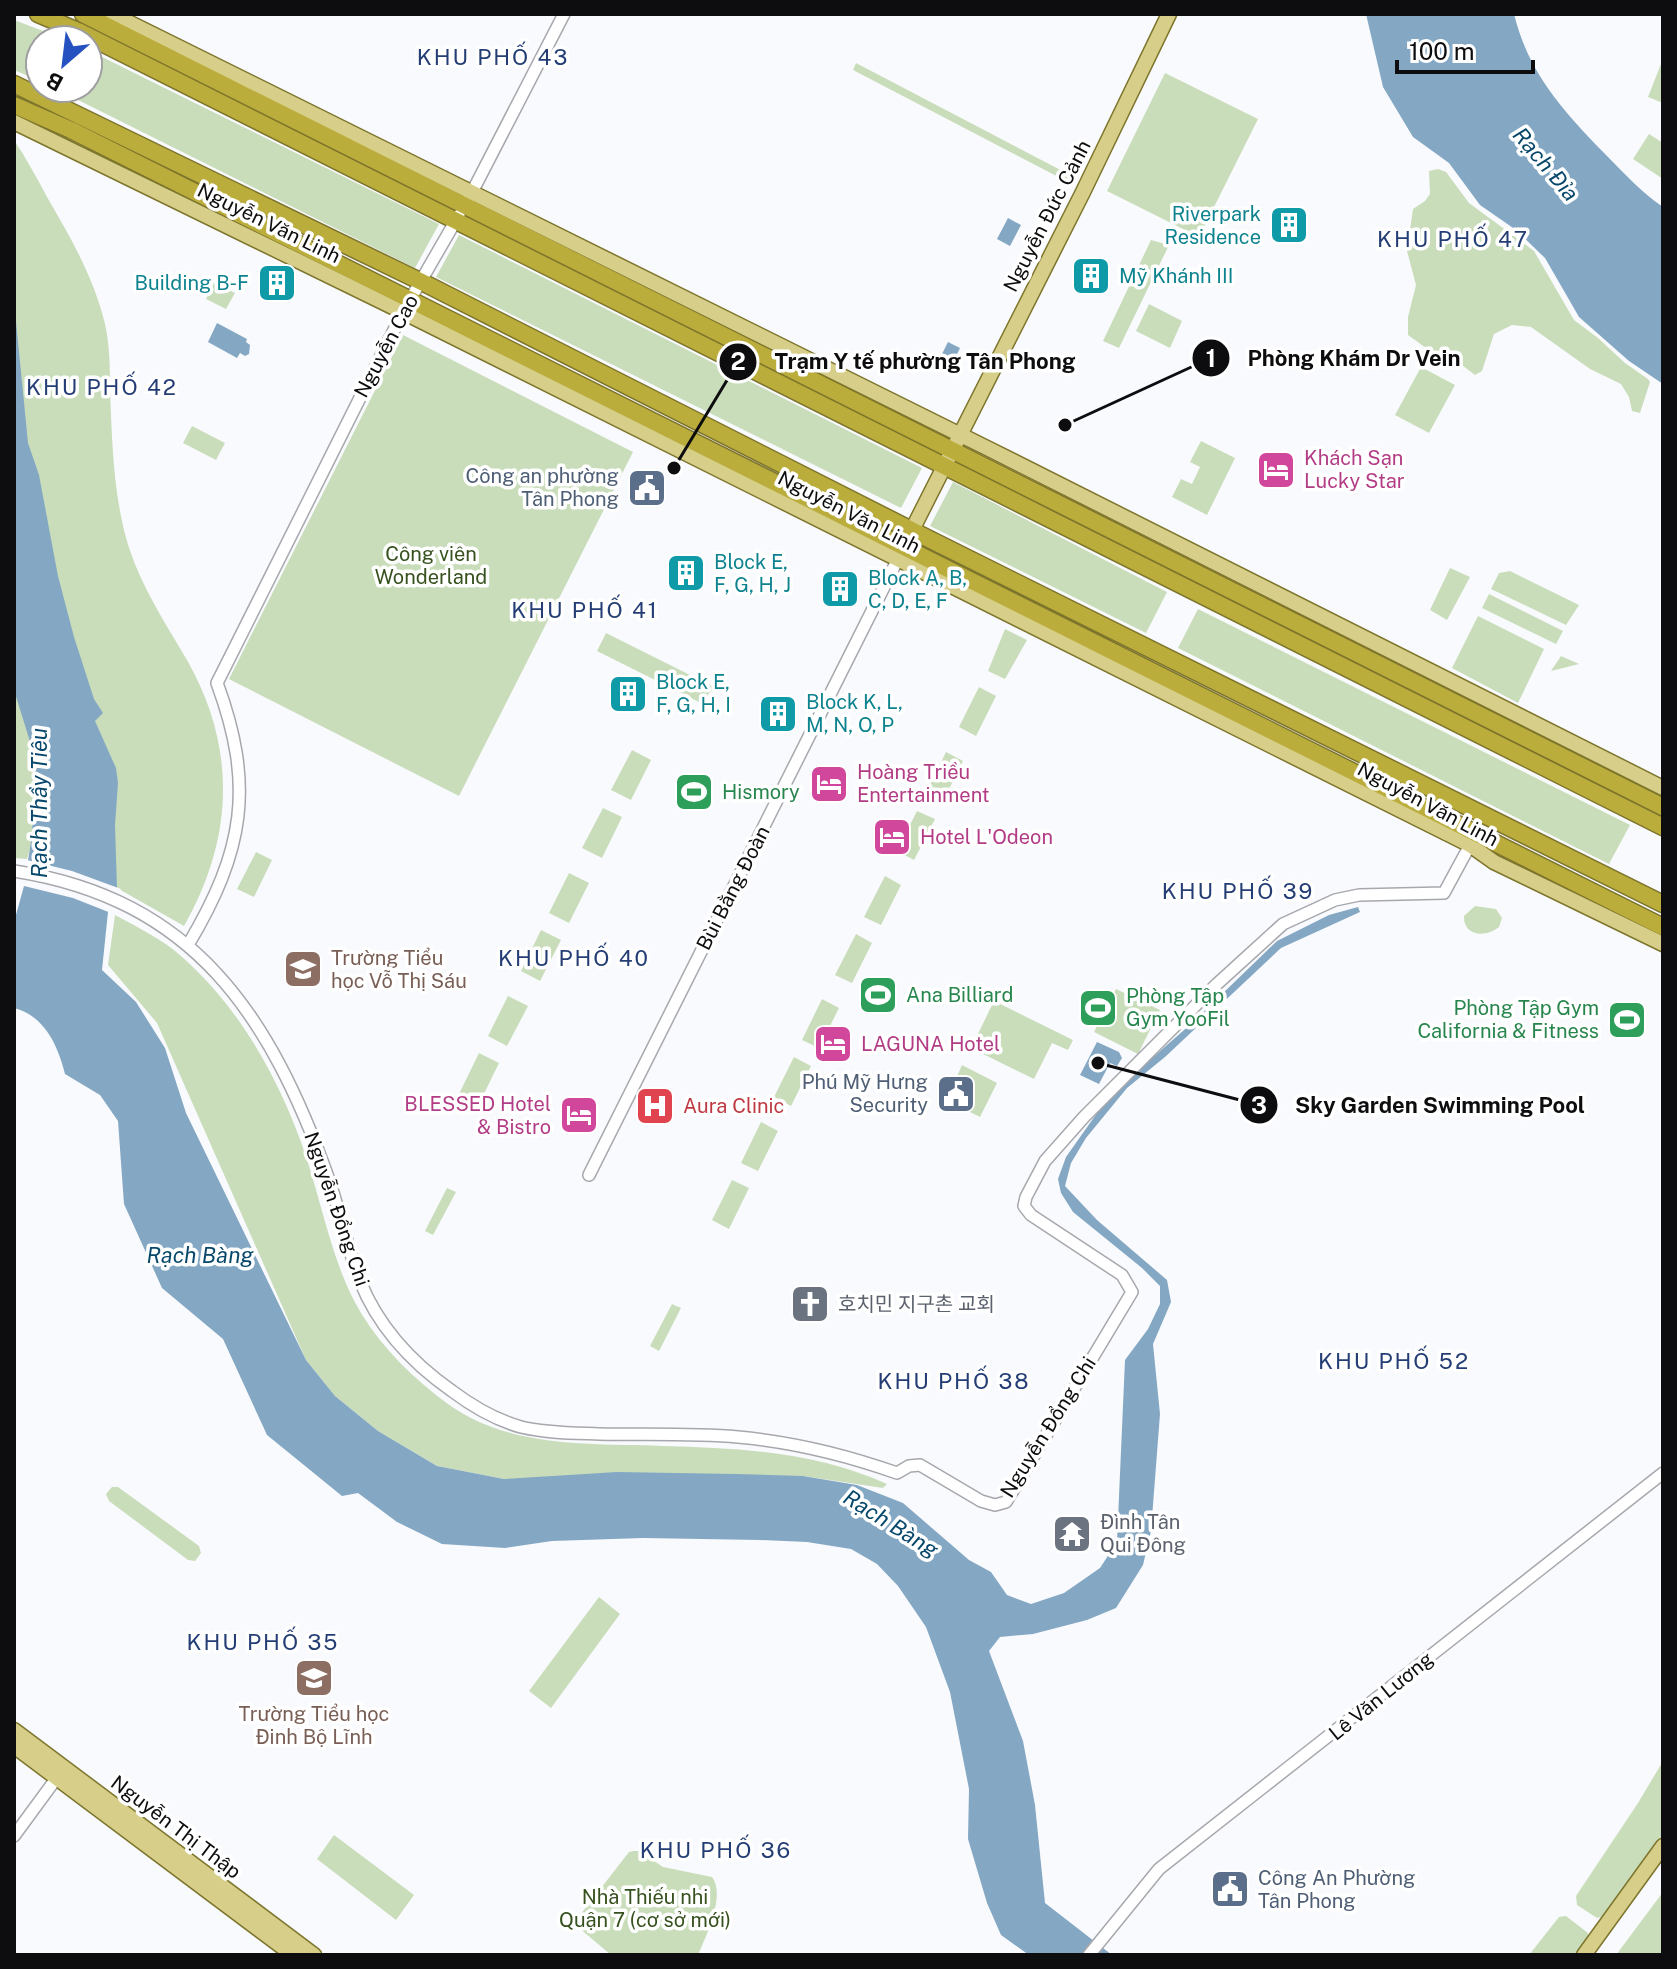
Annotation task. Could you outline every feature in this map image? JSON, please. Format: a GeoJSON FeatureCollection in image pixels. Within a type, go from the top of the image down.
{"type":"FeatureCollection","features":[{"type":"Feature","properties":{"kind":"highway"},"geometry":{"type":"LineString","coordinates":[[38,14],[78,31],[1656,823]]}},
{"type":"Feature","properties":{"kind":"highway"},"geometry":{"type":"LineString","coordinates":[[83,14],[226,78],[952,450],[1430,679],[1663,807]]}},
{"type":"Feature","properties":{"kind":"highway","name":"Nguyễn Văn Linh"},"geometry":{"type":"LineString","coordinates":[[14,84],[421,281],[912,530],[1663,904]]}},
{"type":"Feature","properties":{"kind":"highway","name":"Nguyễn Văn Linh"},"geometry":{"type":"LineString","coordinates":[[14,105],[71,130],[406,306],[1604,906],[1663,927]]}},
{"type":"Feature","properties":{"kind":"main road"},"geometry":{"type":"LineString","coordinates":[[112,14],[226,78]]}},
{"type":"Feature","properties":{"kind":"main road","name":"Nguyễn Đức Cảnh"},"geometry":{"type":"LineString","coordinates":[[901,553],[1169,14]]}},
{"type":"Feature","properties":{"kind":"main road","name":"Nguyễn Văn Linh"},"geometry":{"type":"LineString","coordinates":[[14,122],[406,306]]}},
{"type":"Feature","properties":{"kind":"main road"},"geometry":{"type":"LineString","coordinates":[[467,200],[960,434],[1430,679],[1663,788]]}},
{"type":"Feature","properties":{"kind":"main road","name":"Nguyễn Văn Linh"},"geometry":{"type":"LineString","coordinates":[[1604,906],[1663,944]]}},
{"type":"Feature","properties":{"kind":"main road","name":"Nguyễn Thị Thập"},"geometry":{"type":"LineString","coordinates":[[14,1730],[61,1773],[293,1955]]}},
{"type":"Feature","properties":{"kind":"main road","name":"Nguyễn Thị Thập"},"geometry":{"type":"LineString","coordinates":[[14,1746],[61,1773],[314,1955]]}},
{"type":"Feature","properties":{"kind":"main road"},"geometry":{"type":"LineString","coordinates":[[1584,1955],[1663,1846]]}},
{"type":"Feature","properties":{"kind":"main road"},"geometry":{"type":"LineString","coordinates":[[1594,1955],[1663,1862]]}},
{"type":"Feature","properties":{"kind":"street","name":"Nguyễn Cao"},"geometry":{"type":"LineString","coordinates":[[188,945],[206,914],[228,864],[240,810],[239,760],[217,683],[406,306],[467,200],[564,14]]}},
{"type":"Feature","properties":{"kind":"street","name":"Bùi Bằng Đoàn"},"geometry":{"type":"LineString","coordinates":[[589,1175],[901,553]]}},
{"type":"Feature","properties":{"kind":"street","name":"Nguyễn Đổng Chi"},"geometry":{"type":"LineString","coordinates":[[188,945],[245,1005],[288,1082],[329,1180],[360,1282],[372,1307],[403,1348],[460,1396],[491,1415],[521,1427],[564,1433],[738,1437],[810,1447],[897,1473],[909,1466],[920,1465],[981,1501],[995,1505],[1006,1502],[1132,1292],[1122,1275],[1031,1215],[1024,1206],[1045,1161],[1122,1076],[1257,945],[1283,924],[1335,900],[1359,895],[1444,893],[1472,838]]}},
{"type":"Feature","properties":{"kind":"street"},"geometry":{"type":"LineString","coordinates":[[14,871],[59,880],[92,891],[154,922],[188,945]]}},
{"type":"Feature","properties":{"kind":"street","name":"Lê Văn Lương"},"geometry":{"type":"LineString","coordinates":[[1089,1955],[1159,1869],[1663,1473]]}},
{"type":"Feature","properties":{"kind":"street"},"geometry":{"type":"LineString","coordinates":[[14,1836],[61,1773]]}},
{"type":"Feature","properties":{"kind":"green space"},"geometry":{"type":"Polygon","coordinates":[[[14,20],[25,24],[24,74],[14,70],[14,20]]]}},
{"type":"Feature","properties":{"kind":"green space"},"geometry":{"type":"Polygon","coordinates":[[[104,58],[439,224],[415,268],[86,104],[104,104],[104,58]]]}},
{"type":"Feature","properties":{"kind":"green space"},"geometry":{"type":"Polygon","coordinates":[[[1663,59],[1663,103],[1648,97],[1663,59]]]}},
{"type":"Feature","properties":{"kind":"green space"},"geometry":{"type":"Polygon","coordinates":[[[856,63],[1072,176],[1068,182],[853,70],[856,63]]]}},
{"type":"Feature","properties":{"kind":"green space"},"geometry":{"type":"Polygon","coordinates":[[[1165,73],[1258,119],[1199,237],[1107,191],[1165,73]]]}},
{"type":"Feature","properties":{"kind":"green space"},"geometry":{"type":"Polygon","coordinates":[[[1649,134],[1663,143],[1663,179],[1633,159],[1649,134]]]}},
{"type":"Feature","properties":{"kind":"green space"},"geometry":{"type":"Polygon","coordinates":[[[14,140],[73,243],[100,307],[108,341],[114,461],[124,530],[143,581],[187,660],[215,726],[223,793],[220,826],[213,860],[184,926],[117,888],[14,451],[14,140]]]}},
{"type":"Feature","properties":{"kind":"green space"},"geometry":{"type":"Polygon","coordinates":[[[1438,169],[1446,172],[1469,203],[1534,251],[1574,320],[1648,379],[1650,382],[1640,413],[1632,411],[1629,397],[1621,384],[1590,369],[1531,327],[1512,325],[1494,334],[1482,371],[1475,375],[1454,359],[1426,348],[1408,335],[1408,317],[1416,285],[1407,251],[1413,209],[1430,194],[1429,171],[1438,169]]]}},
{"type":"Feature","properties":{"kind":"green space"},"geometry":{"type":"Polygon","coordinates":[[[459,235],[922,468],[901,508],[436,277],[459,235]]]}},
{"type":"Feature","properties":{"kind":"green space"},"geometry":{"type":"Polygon","coordinates":[[[1151,240],[1169,245],[1119,348],[1103,341],[1151,240]]]}},
{"type":"Feature","properties":{"kind":"green space"},"geometry":{"type":"Polygon","coordinates":[[[214,283],[235,293],[226,309],[206,299],[214,283]]]}},
{"type":"Feature","properties":{"kind":"green space"},"geometry":{"type":"Polygon","coordinates":[[[1149,304],[1182,321],[1170,348],[1136,331],[1149,304]]]}},
{"type":"Feature","properties":{"kind":"green space","name":"Công viên Wonderland"},"geometry":{"type":"Polygon","coordinates":[[[403,335],[633,452],[459,796],[229,679],[403,335]]]}},
{"type":"Feature","properties":{"kind":"green space"},"geometry":{"type":"Polygon","coordinates":[[[1421,367],[1455,385],[1429,433],[1395,415],[1421,367]]]}},
{"type":"Feature","properties":{"kind":"green space"},"geometry":{"type":"Polygon","coordinates":[[[192,426],[225,443],[216,460],[183,443],[192,426]]]}},
{"type":"Feature","properties":{"kind":"green space"},"geometry":{"type":"Polygon","coordinates":[[[1201,441],[1235,458],[1207,515],[1172,497],[1181,479],[1192,484],[1200,467],[1190,462],[1201,441]]]}},
{"type":"Feature","properties":{"kind":"green space"},"geometry":{"type":"Polygon","coordinates":[[[953,482],[1167,592],[1146,633],[930,526],[953,482]]]}},
{"type":"Feature","properties":{"kind":"green space"},"geometry":{"type":"Polygon","coordinates":[[[1450,568],[1470,577],[1447,620],[1430,610],[1450,568]]]}},
{"type":"Feature","properties":{"kind":"green space"},"geometry":{"type":"Polygon","coordinates":[[[1510,571],[1579,605],[1566,625],[1491,589],[1499,573],[1510,571]]]}},
{"type":"Feature","properties":{"kind":"green space"},"geometry":{"type":"Polygon","coordinates":[[[1489,594],[1563,631],[1556,644],[1482,608],[1489,594]]]}},
{"type":"Feature","properties":{"kind":"green space"},"geometry":{"type":"Polygon","coordinates":[[[1198,609],[1630,825],[1609,864],[1178,648],[1198,609]]]}},
{"type":"Feature","properties":{"kind":"green space"},"geometry":{"type":"Polygon","coordinates":[[[1478,616],[1544,649],[1518,703],[1452,668],[1478,616]]]}},
{"type":"Feature","properties":{"kind":"green space"},"geometry":{"type":"Polygon","coordinates":[[[14,628],[44,805],[27,859],[14,858],[14,628]]]}},
{"type":"Feature","properties":{"kind":"green space"},"geometry":{"type":"Polygon","coordinates":[[[1005,629],[1027,640],[1005,679],[988,671],[1005,629]]]}},
{"type":"Feature","properties":{"kind":"green space"},"geometry":{"type":"Polygon","coordinates":[[[606,633],[716,688],[708,695],[707,706],[597,651],[606,633]]]}},
{"type":"Feature","properties":{"kind":"green space"},"geometry":{"type":"Polygon","coordinates":[[[1561,656],[1579,664],[1551,671],[1561,656]]]}},
{"type":"Feature","properties":{"kind":"green space"},"geometry":{"type":"Polygon","coordinates":[[[979,687],[996,696],[976,736],[959,727],[979,687]]]}},
{"type":"Feature","properties":{"kind":"green space"},"geometry":{"type":"Polygon","coordinates":[[[632,750],[651,760],[631,800],[611,790],[632,750]]]}},
{"type":"Feature","properties":{"kind":"green space"},"geometry":{"type":"Polygon","coordinates":[[[946,752],[963,761],[943,801],[926,793],[946,752]]]}},
{"type":"Feature","properties":{"kind":"green space"},"geometry":{"type":"Polygon","coordinates":[[[603,808],[622,817],[602,858],[582,848],[603,808]]]}},
{"type":"Feature","properties":{"kind":"green space"},"geometry":{"type":"Polygon","coordinates":[[[917,811],[935,819],[914,860],[897,851],[917,811]]]}},
{"type":"Feature","properties":{"kind":"green space"},"geometry":{"type":"Polygon","coordinates":[[[256,852],[272,860],[254,897],[237,889],[256,852]]]}},
{"type":"Feature","properties":{"kind":"green space"},"geometry":{"type":"Polygon","coordinates":[[[569,873],[589,883],[569,923],[549,913],[569,873]]]}},
{"type":"Feature","properties":{"kind":"green space"},"geometry":{"type":"Polygon","coordinates":[[[885,876],[901,885],[881,925],[864,917],[885,876]]]}},
{"type":"Feature","properties":{"kind":"green space"},"geometry":{"type":"Polygon","coordinates":[[[1475,906],[1496,909],[1502,918],[1499,927],[1482,934],[1467,928],[1464,916],[1475,906]]]}},
{"type":"Feature","properties":{"kind":"green space"},"geometry":{"type":"Polygon","coordinates":[[[115,915],[181,956],[237,1018],[267,1066],[291,1116],[342,1273],[361,1313],[400,1363],[448,1404],[472,1419],[498,1429],[551,1441],[720,1448],[777,1454],[833,1465],[887,1484],[883,1488],[803,1476],[504,1479],[437,1466],[378,1431],[335,1396],[306,1360],[157,1023],[108,965],[115,915]]]}},
{"type":"Feature","properties":{"kind":"green space"},"geometry":{"type":"Polygon","coordinates":[[[541,930],[561,940],[540,981],[521,971],[541,930]]]}},
{"type":"Feature","properties":{"kind":"green space"},"geometry":{"type":"Polygon","coordinates":[[[856,934],[872,943],[852,983],[835,975],[856,934]]]}},
{"type":"Feature","properties":{"kind":"green space"},"geometry":{"type":"Polygon","coordinates":[[[1116,989],[1160,1010],[1138,1054],[1094,1032],[1116,989]]]}},
{"type":"Feature","properties":{"kind":"green space"},"geometry":{"type":"Polygon","coordinates":[[[508,996],[528,1006],[507,1046],[488,1036],[508,996]]]}},
{"type":"Feature","properties":{"kind":"green space"},"geometry":{"type":"Polygon","coordinates":[[[822,999],[839,1008],[819,1048],[802,1040],[822,999]]]}},
{"type":"Feature","properties":{"kind":"green space"},"geometry":{"type":"Polygon","coordinates":[[[994,1001],[1073,1040],[1068,1050],[1052,1043],[1034,1079],[971,1048],[994,1001]]]}},
{"type":"Feature","properties":{"kind":"green space"},"geometry":{"type":"Polygon","coordinates":[[[479,1053],[499,1063],[479,1104],[459,1094],[479,1053]]]}},
{"type":"Feature","properties":{"kind":"green space"},"geometry":{"type":"Polygon","coordinates":[[[794,1057],[811,1066],[791,1106],[774,1097],[794,1057]]]}},
{"type":"Feature","properties":{"kind":"green space"},"geometry":{"type":"Polygon","coordinates":[[[962,1065],[997,1083],[980,1117],[958,1106],[968,1088],[955,1081],[962,1065]]]}},
{"type":"Feature","properties":{"kind":"green space"},"geometry":{"type":"Polygon","coordinates":[[[761,1122],[778,1131],[758,1171],[741,1163],[761,1122]]]}},
{"type":"Feature","properties":{"kind":"green space"},"geometry":{"type":"Polygon","coordinates":[[[732,1180],[749,1188],[729,1229],[712,1220],[732,1180]]]}},
{"type":"Feature","properties":{"kind":"green space"},"geometry":{"type":"Polygon","coordinates":[[[447,1188],[456,1192],[433,1235],[425,1231],[447,1188]]]}},
{"type":"Feature","properties":{"kind":"green space"},"geometry":{"type":"Polygon","coordinates":[[[672,1304],[681,1308],[659,1351],[650,1346],[672,1304]]]}},
{"type":"Feature","properties":{"kind":"green space"},"geometry":{"type":"Polygon","coordinates":[[[112,1487],[118,1487],[199,1546],[201,1553],[195,1561],[188,1560],[109,1501],[106,1494],[112,1487]]]}},
{"type":"Feature","properties":{"kind":"green space"},"geometry":{"type":"Polygon","coordinates":[[[599,1597],[620,1614],[551,1708],[529,1691],[599,1597]]]}},
{"type":"Feature","properties":{"kind":"green space"},"geometry":{"type":"Polygon","coordinates":[[[1663,1761],[1663,1838],[1605,1916],[1597,1918],[1577,1905],[1576,1896],[1663,1761]]]}},
{"type":"Feature","properties":{"kind":"green space"},"geometry":{"type":"Polygon","coordinates":[[[334,1835],[414,1895],[396,1920],[317,1859],[334,1835]]]}},
{"type":"Feature","properties":{"kind":"green space","name":"Nhà Thiếu nhi Quận 7 (cơ sở mới)"},"geometry":{"type":"Polygon","coordinates":[[[639,1851],[663,1867],[712,1877],[716,1885],[716,1905],[698,1955],[611,1955],[578,1927],[580,1915],[629,1852],[639,1851]]]}},
{"type":"Feature","properties":{"kind":"green space"},"geometry":{"type":"Polygon","coordinates":[[[1663,1892],[1663,1955],[1616,1955],[1663,1892]]]}},
{"type":"Feature","properties":{"kind":"green space"},"geometry":{"type":"Polygon","coordinates":[[[1566,1916],[1588,1933],[1588,1939],[1576,1955],[1529,1955],[1559,1917],[1566,1916]]]}},
{"type":"Feature","properties":{"kind":"water","name":"Rạch Đỉa"},"geometry":{"type":"Polygon","coordinates":[[[1366,14],[1514,14],[1529,56],[1563,109],[1628,177],[1663,207],[1663,384],[1629,361],[1579,317],[1545,258],[1516,230],[1480,205],[1449,163],[1413,137],[1383,87],[1366,14]]]}},
{"type":"Feature","properties":{"kind":"water"},"geometry":{"type":"Polygon","coordinates":[[[1008,218],[1021,225],[1010,246],[997,239],[1008,218]]]}},
{"type":"Feature","properties":{"kind":"water"},"geometry":{"type":"Polygon","coordinates":[[[1096,259],[1108,265],[1097,286],[1085,280],[1096,259]]]}},
{"type":"Feature","properties":{"kind":"water","name":"Rạch Bàng"},"geometry":{"type":"Polygon","coordinates":[[[14,301],[28,443],[39,475],[58,576],[74,637],[94,699],[103,713],[95,721],[116,768],[118,783],[115,825],[117,888],[108,912],[102,970],[136,1002],[165,1048],[186,1113],[306,1360],[335,1396],[378,1431],[437,1466],[504,1479],[617,1472],[736,1474],[803,1476],[857,1485],[903,1503],[969,1560],[991,1572],[1007,1595],[1031,1604],[1064,1593],[1100,1568],[1117,1542],[1125,1360],[1148,1329],[1160,1304],[1160,1286],[1073,1212],[1061,1193],[1058,1179],[1066,1157],[1102,1106],[1126,1081],[1277,941],[1329,915],[1358,907],[1360,912],[1281,948],[1165,1057],[1127,1088],[1086,1138],[1071,1163],[1065,1186],[1097,1220],[1167,1280],[1171,1302],[1153,1344],[1160,1414],[1151,1531],[1143,1565],[1116,1608],[1087,1620],[1033,1634],[1000,1637],[989,1651],[1023,1741],[1035,1805],[1045,1903],[1112,1955],[1029,1955],[1001,1935],[987,1903],[968,1839],[969,1789],[950,1692],[926,1627],[898,1586],[877,1564],[851,1549],[807,1542],[643,1538],[552,1541],[505,1548],[442,1544],[397,1522],[358,1493],[342,1496],[267,1435],[223,1339],[162,1288],[124,1204],[118,1121],[100,1095],[65,1074],[54,1043],[42,1025],[14,1008],[14,922],[24,886],[32,835],[35,772],[32,748],[14,690],[14,301]]]}},
{"type":"Feature","properties":{"kind":"water"},"geometry":{"type":"Polygon","coordinates":[[[217,323],[247,339],[249,354],[245,356],[240,353],[237,358],[208,342],[217,323]]]}},
{"type":"Feature","properties":{"kind":"water"},"geometry":{"type":"Polygon","coordinates":[[[948,342],[960,348],[950,368],[938,362],[948,342]]]}},
{"type":"Feature","properties":{"kind":"water"},"geometry":{"type":"Polygon","coordinates":[[[1097,1042],[1119,1052],[1122,1058],[1117,1066],[1110,1063],[1099,1084],[1080,1075],[1097,1042]]]}},
{"type":"Feature","properties":{"kind":"pier"},"geometry":{"type":"Polygon","coordinates":[[[23,859],[72,871],[121,889],[111,913],[73,898],[20,885],[23,859]]]}},
{"type":"Feature","properties":{"kind":"place","name":"Riverpark Residence"},"geometry":{"type":"Point","coordinates":[1289,225]}},
{"type":"Feature","properties":{"kind":"place","name":"Mỹ Khánh III"},"geometry":{"type":"Point","coordinates":[1091,276]}},
{"type":"Feature","properties":{"kind":"place","name":"Building B-F"},"geometry":{"type":"Point","coordinates":[277,283]}},
{"type":"Feature","properties":{"kind":"place","name":"Phòng Khám Dr Vein"},"geometry":{"type":"Point","coordinates":[1065,425]}},
{"type":"Feature","properties":{"kind":"place","name":"Trạm Y tế phường Tân Phong"},"geometry":{"type":"Point","coordinates":[674,468]}},
{"type":"Feature","properties":{"kind":"place","name":"Khách Sạn Lucky Star"},"geometry":{"type":"Point","coordinates":[1276,470]}},
{"type":"Feature","properties":{"kind":"place","name":"Công an phường Tân Phong"},"geometry":{"type":"Point","coordinates":[647,488]}},
{"type":"Feature","properties":{"kind":"place","name":"Block E, F, G, H, J"},"geometry":{"type":"Point","coordinates":[686,573]}},
{"type":"Feature","properties":{"kind":"place","name":"Block A, B, C, D, E, F"},"geometry":{"type":"Point","coordinates":[840,589]}},
{"type":"Feature","properties":{"kind":"place","name":"Block E, F, G, H, I"},"geometry":{"type":"Point","coordinates":[628,694]}},
{"type":"Feature","properties":{"kind":"place","name":"Block K, L, M, N, O, P"},"geometry":{"type":"Point","coordinates":[778,714]}},
{"type":"Feature","properties":{"kind":"place","name":"Hoàng Triều Entertainment"},"geometry":{"type":"Point","coordinates":[829,784]}},
{"type":"Feature","properties":{"kind":"place","name":"Hismory"},"geometry":{"type":"Point","coordinates":[694,792]}},
{"type":"Feature","properties":{"kind":"place","name":"Hotel L'Odeon"},"geometry":{"type":"Point","coordinates":[892,837]}},
{"type":"Feature","properties":{"kind":"place","name":"Trường Tiểu học Vỗ Thị Sáu"},"geometry":{"type":"Point","coordinates":[303,969]}},
{"type":"Feature","properties":{"kind":"place","name":"Ana Billiard"},"geometry":{"type":"Point","coordinates":[878,995]}},
{"type":"Feature","properties":{"kind":"place","name":"Phòng Tập Gym YooFil"},"geometry":{"type":"Point","coordinates":[1098,1008]}},
{"type":"Feature","properties":{"kind":"place","name":"Phòng Tập Gym California & Fitness"},"geometry":{"type":"Point","coordinates":[1627,1020]}},
{"type":"Feature","properties":{"kind":"place","name":"LAGUNA Hotel"},"geometry":{"type":"Point","coordinates":[833,1044]}},
{"type":"Feature","properties":{"kind":"place","name":"Sky Garden Swimming Pool"},"geometry":{"type":"Point","coordinates":[1098,1063]}},
{"type":"Feature","properties":{"kind":"place","name":"Phú Mỹ Hưng Security"},"geometry":{"type":"Point","coordinates":[956,1094]}},
{"type":"Feature","properties":{"kind":"place","name":"Aura Clinic"},"geometry":{"type":"Point","coordinates":[655,1106]}},
{"type":"Feature","properties":{"kind":"place","name":"BLESSED Hotel & Bistro"},"geometry":{"type":"Point","coordinates":[579,1115]}},
{"type":"Feature","properties":{"kind":"place","name":"호치민 지구촌 교회"},"geometry":{"type":"Point","coordinates":[810,1304]}},
{"type":"Feature","properties":{"kind":"place","name":"Đình Tân Qui Đông"},"geometry":{"type":"Point","coordinates":[1072,1534]}},
{"type":"Feature","properties":{"kind":"place","name":"Trường Tiểu học Đinh Bộ Lĩnh"},"geometry":{"type":"Point","coordinates":[314,1678]}},
{"type":"Feature","properties":{"kind":"place","name":"Công An Phường Tân Phong"},"geometry":{"type":"Point","coordinates":[1230,1889]}},
{"type":"Feature","properties":{"kind":"district","name":"KHU PHỐ 43"},"geometry":{"type":"Point","coordinates":[493,57]}},
{"type":"Feature","properties":{"kind":"district","name":"KHU PHỐ 47"},"geometry":{"type":"Point","coordinates":[1453,239]}},
{"type":"Feature","properties":{"kind":"district","name":"KHU PHỐ 42"},"geometry":{"type":"Point","coordinates":[102,387]}},
{"type":"Feature","properties":{"kind":"district","name":"KHU PHỐ 41"},"geometry":{"type":"Point","coordinates":[585,610]}},
{"type":"Feature","properties":{"kind":"district","name":"KHU PHỐ 39"},"geometry":{"type":"Point","coordinates":[1238,891]}},
{"type":"Feature","properties":{"kind":"district","name":"KHU PHỐ 40"},"geometry":{"type":"Point","coordinates":[574,958]}},
{"type":"Feature","properties":{"kind":"district","name":"KHU PHỐ 52"},"geometry":{"type":"Point","coordinates":[1394,1361]}},
{"type":"Feature","properties":{"kind":"district","name":"KHU PHỐ 38"},"geometry":{"type":"Point","coordinates":[954,1381]}},
{"type":"Feature","properties":{"kind":"district","name":"KHU PHỐ 35"},"geometry":{"type":"Point","coordinates":[263,1642]}},
{"type":"Feature","properties":{"kind":"district","name":"KHU PHỐ 36"},"geometry":{"type":"Point","coordinates":[716,1850]}},
{"type":"Feature","properties":{"kind":"water label","name":"Rạch Thầy Tiêu"},"geometry":{"type":"Point","coordinates":[39,803]}}]}
